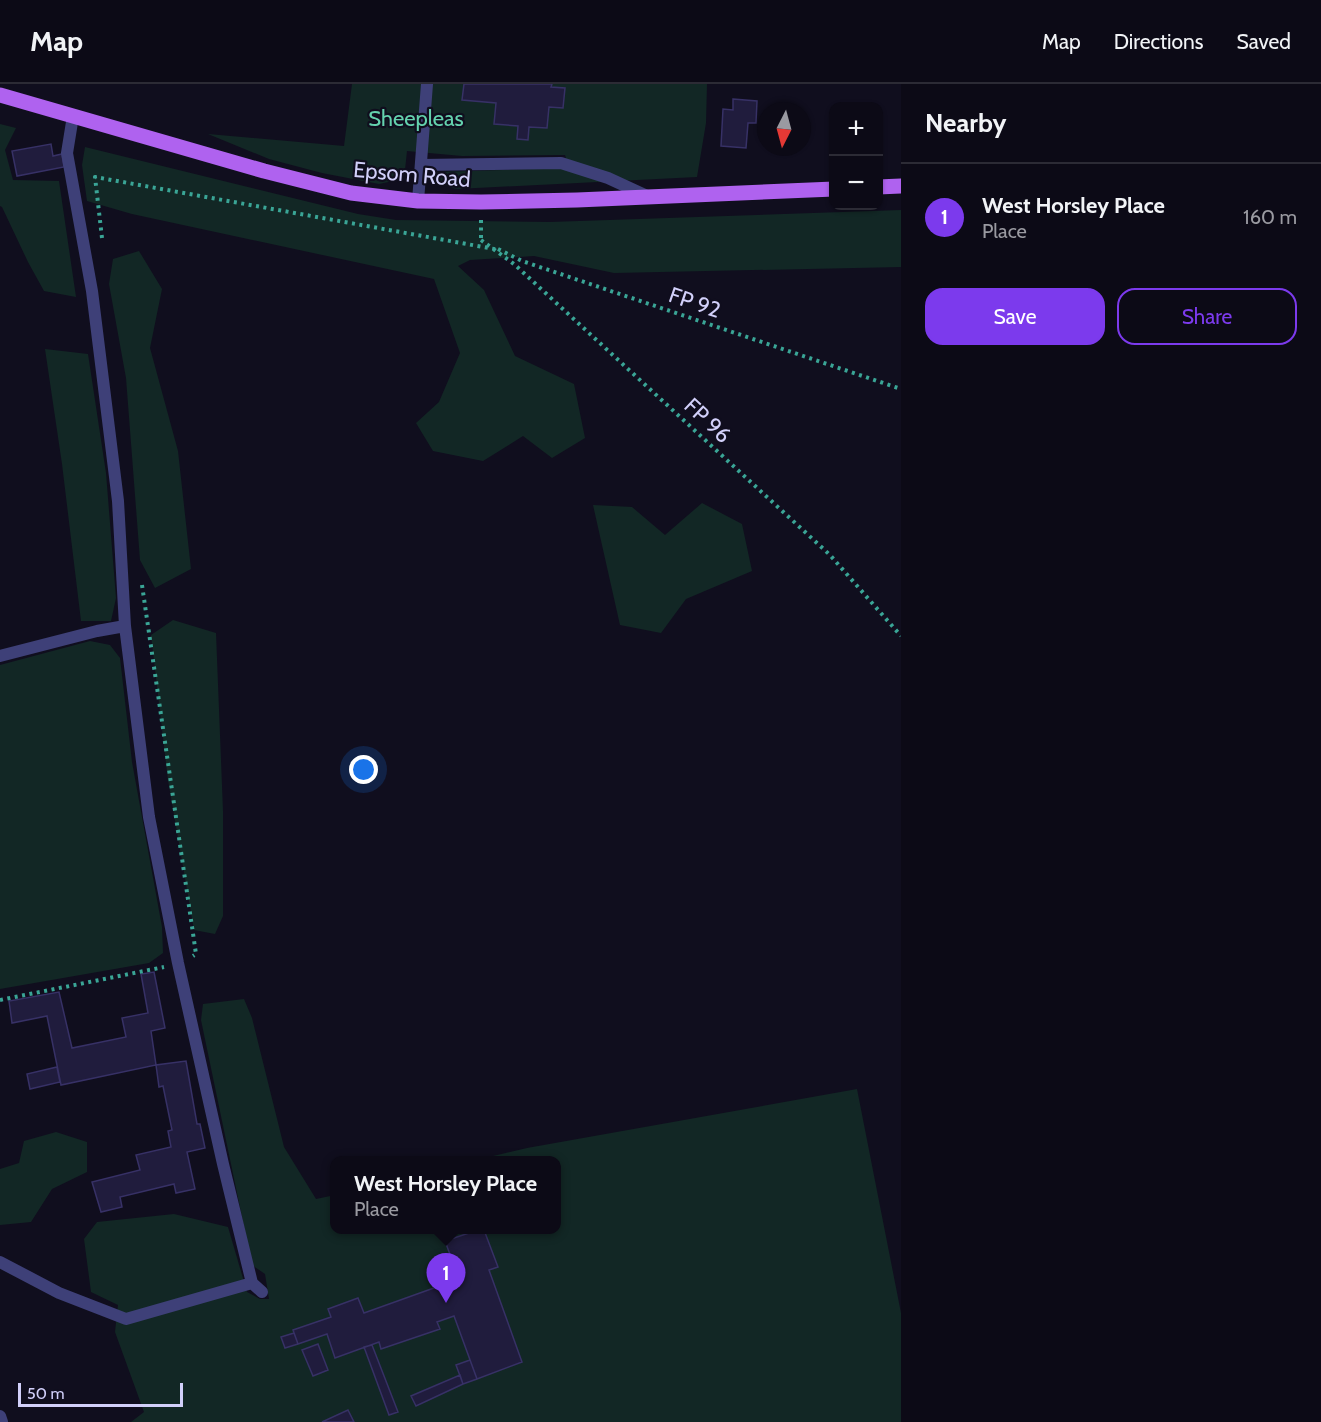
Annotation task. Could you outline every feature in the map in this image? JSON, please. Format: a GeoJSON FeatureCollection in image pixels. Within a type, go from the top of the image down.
{"type":"FeatureCollection","features":[{"type":"Feature","properties":{"kind":"main road","name":"Epsom Road"},"geometry":{"type":"LineString","coordinates":[[0,95],[264,171],[351,193],[418,201],[481,202],[829,189]]}},
{"type":"Feature","properties":{"kind":"main road"},"geometry":{"type":"LineString","coordinates":[[883,187],[901,186]]}},
{"type":"Feature","properties":{"kind":"lane"},"geometry":{"type":"LineString","coordinates":[[418,201],[427,84]]}},
{"type":"Feature","properties":{"kind":"lane"},"geometry":{"type":"LineString","coordinates":[[73,116],[67,153],[92,291],[118,501],[125,626],[149,817],[177,963],[252,1283],[262,1292]]}},
{"type":"Feature","properties":{"kind":"lane"},"geometry":{"type":"LineString","coordinates":[[421,165],[561,163],[608,178],[647,196]]}},
{"type":"Feature","properties":{"kind":"lane"},"geometry":{"type":"LineString","coordinates":[[0,656],[125,626]]}},
{"type":"Feature","properties":{"kind":"lane"},"geometry":{"type":"LineString","coordinates":[[0,1262],[59,1293],[126,1319],[252,1283]]}},
{"type":"Feature","properties":{"kind":"lane"},"geometry":{"type":"LineString","coordinates":[[0,1416],[2,1422]]}},
{"type":"Feature","properties":{"kind":"path"},"geometry":{"type":"LineString","coordinates":[[103,247],[94,177],[500,250]]}},
{"type":"Feature","properties":{"kind":"path","name":"FP 96"},"geometry":{"type":"LineString","coordinates":[[481,240],[514,264],[830,555],[901,636]]}},
{"type":"Feature","properties":{"kind":"path","name":"FP 92"},"geometry":{"type":"LineString","coordinates":[[481,240],[522,261],[901,389]]}},
{"type":"Feature","properties":{"kind":"path"},"geometry":{"type":"LineString","coordinates":[[140,574],[196,954]]}},
{"type":"Feature","properties":{"kind":"path"},"geometry":{"type":"LineString","coordinates":[[0,1000],[167,966]]}},
{"type":"Feature","properties":{"kind":"green space","name":"Sheepleas"},"geometry":{"type":"Polygon","coordinates":[[[352,84],[707,84],[706,123],[697,177],[457,189],[443,184],[434,172],[569,168],[565,155],[462,156],[407,151],[405,170],[393,181],[379,184],[322,173],[269,159],[208,134],[344,146],[352,84]]]}},
{"type":"Feature","properties":{"kind":"green space"},"geometry":{"type":"Polygon","coordinates":[[[0,124],[16,128],[5,150],[13,180],[59,181],[76,297],[44,291],[0,206],[0,124]]]}},
{"type":"Feature","properties":{"kind":"green space"},"geometry":{"type":"Polygon","coordinates":[[[85,147],[358,214],[396,220],[550,222],[901,210],[901,267],[614,273],[534,256],[470,260],[458,266],[484,290],[515,356],[574,384],[585,438],[552,458],[523,436],[483,461],[433,451],[416,423],[439,402],[460,353],[434,279],[132,214],[87,201],[82,165],[85,147]]]}},
{"type":"Feature","properties":{"kind":"green space"},"geometry":{"type":"Polygon","coordinates":[[[139,251],[162,289],[150,348],[178,451],[191,569],[155,588],[140,560],[126,378],[109,284],[113,259],[139,251]]]}},
{"type":"Feature","properties":{"kind":"green space"},"geometry":{"type":"Polygon","coordinates":[[[45,349],[88,354],[106,473],[116,598],[111,621],[81,621],[45,349]]]}},
{"type":"Feature","properties":{"kind":"green space"},"geometry":{"type":"Polygon","coordinates":[[[702,503],[742,524],[752,571],[686,599],[661,633],[620,625],[593,505],[632,507],[665,535],[702,503]]]}},
{"type":"Feature","properties":{"kind":"green space"},"geometry":{"type":"Polygon","coordinates":[[[173,620],[216,633],[223,811],[223,916],[215,934],[194,930],[168,780],[151,635],[173,620]]]}},
{"type":"Feature","properties":{"kind":"green space"},"geometry":{"type":"Polygon","coordinates":[[[90,641],[110,645],[120,658],[132,762],[162,927],[163,953],[149,963],[0,989],[0,665],[90,641]]]}},
{"type":"Feature","properties":{"kind":"green space"},"geometry":{"type":"Polygon","coordinates":[[[244,999],[252,1018],[284,1147],[316,1199],[330,1196],[330,1234],[561,1234],[561,1156],[493,1156],[857,1089],[901,1313],[901,1422],[131,1422],[144,1412],[115,1332],[118,1305],[91,1292],[84,1239],[97,1222],[174,1214],[228,1227],[247,1292],[260,1299],[269,1299],[265,1274],[252,1265],[201,1020],[203,1004],[244,999]]]}},
{"type":"Feature","properties":{"kind":"green space"},"geometry":{"type":"Polygon","coordinates":[[[56,1132],[87,1142],[87,1172],[52,1189],[31,1222],[0,1225],[0,1169],[19,1163],[24,1141],[56,1132]]]}},
{"type":"Feature","properties":{"kind":"building"},"geometry":{"type":"Polygon","coordinates":[[[464,84],[552,84],[551,87],[565,88],[563,108],[549,107],[547,128],[529,127],[528,140],[517,139],[518,126],[494,124],[496,103],[462,100],[464,84]]]}},
{"type":"Feature","properties":{"kind":"building"},"geometry":{"type":"Polygon","coordinates":[[[733,99],[757,101],[756,123],[748,123],[746,148],[721,146],[723,109],[733,110],[733,99]]]}},
{"type":"Feature","properties":{"kind":"building"},"geometry":{"type":"Polygon","coordinates":[[[51,144],[53,156],[62,154],[64,167],[17,176],[12,151],[51,144]]]}},
{"type":"Feature","properties":{"kind":"building"},"geometry":{"type":"Polygon","coordinates":[[[154,972],[165,1028],[151,1031],[156,1065],[61,1085],[47,1016],[12,1023],[9,1001],[59,992],[72,1048],[126,1037],[122,1018],[148,1013],[141,974],[154,972]]]}},
{"type":"Feature","properties":{"kind":"building"},"geometry":{"type":"Polygon","coordinates":[[[186,1061],[197,1124],[200,1124],[205,1148],[187,1152],[195,1189],[176,1193],[174,1184],[120,1197],[122,1207],[101,1212],[92,1182],[140,1170],[136,1155],[171,1147],[168,1131],[172,1130],[163,1086],[159,1087],[156,1065],[186,1061]]]}},
{"type":"Feature","properties":{"kind":"building"},"geometry":{"type":"Polygon","coordinates":[[[57,1067],[60,1082],[30,1089],[27,1074],[57,1067]]]}},
{"type":"Feature","properties":{"kind":"building"},"geometry":{"type":"Polygon","coordinates":[[[466,1234],[486,1234],[498,1267],[489,1270],[522,1362],[477,1379],[454,1316],[437,1322],[440,1329],[381,1349],[379,1342],[335,1358],[327,1334],[298,1344],[293,1330],[331,1317],[328,1309],[358,1298],[364,1313],[459,1279],[445,1241],[466,1234]]]}},
{"type":"Feature","properties":{"kind":"building"},"geometry":{"type":"Polygon","coordinates":[[[294,1333],[298,1344],[285,1348],[281,1337],[294,1333]]]}},
{"type":"Feature","properties":{"kind":"building"},"geometry":{"type":"Polygon","coordinates":[[[318,1344],[328,1370],[313,1376],[302,1350],[318,1344]]]}},
{"type":"Feature","properties":{"kind":"building"},"geometry":{"type":"Polygon","coordinates":[[[372,1345],[398,1412],[389,1415],[364,1347],[372,1345]]]}},
{"type":"Feature","properties":{"kind":"building"},"geometry":{"type":"Polygon","coordinates":[[[470,1360],[477,1379],[463,1384],[456,1365],[470,1360]]]}},
{"type":"Feature","properties":{"kind":"building"},"geometry":{"type":"Polygon","coordinates":[[[460,1375],[463,1384],[416,1406],[411,1396],[460,1375]]]}},
{"type":"Feature","properties":{"kind":"building"},"geometry":{"type":"Polygon","coordinates":[[[348,1410],[354,1422],[322,1422],[348,1410]]]}},
{"type":"Feature","properties":{"kind":"place","name":"West Horsley Place"},"geometry":{"type":"Point","coordinates":[446,1303]}}]}
